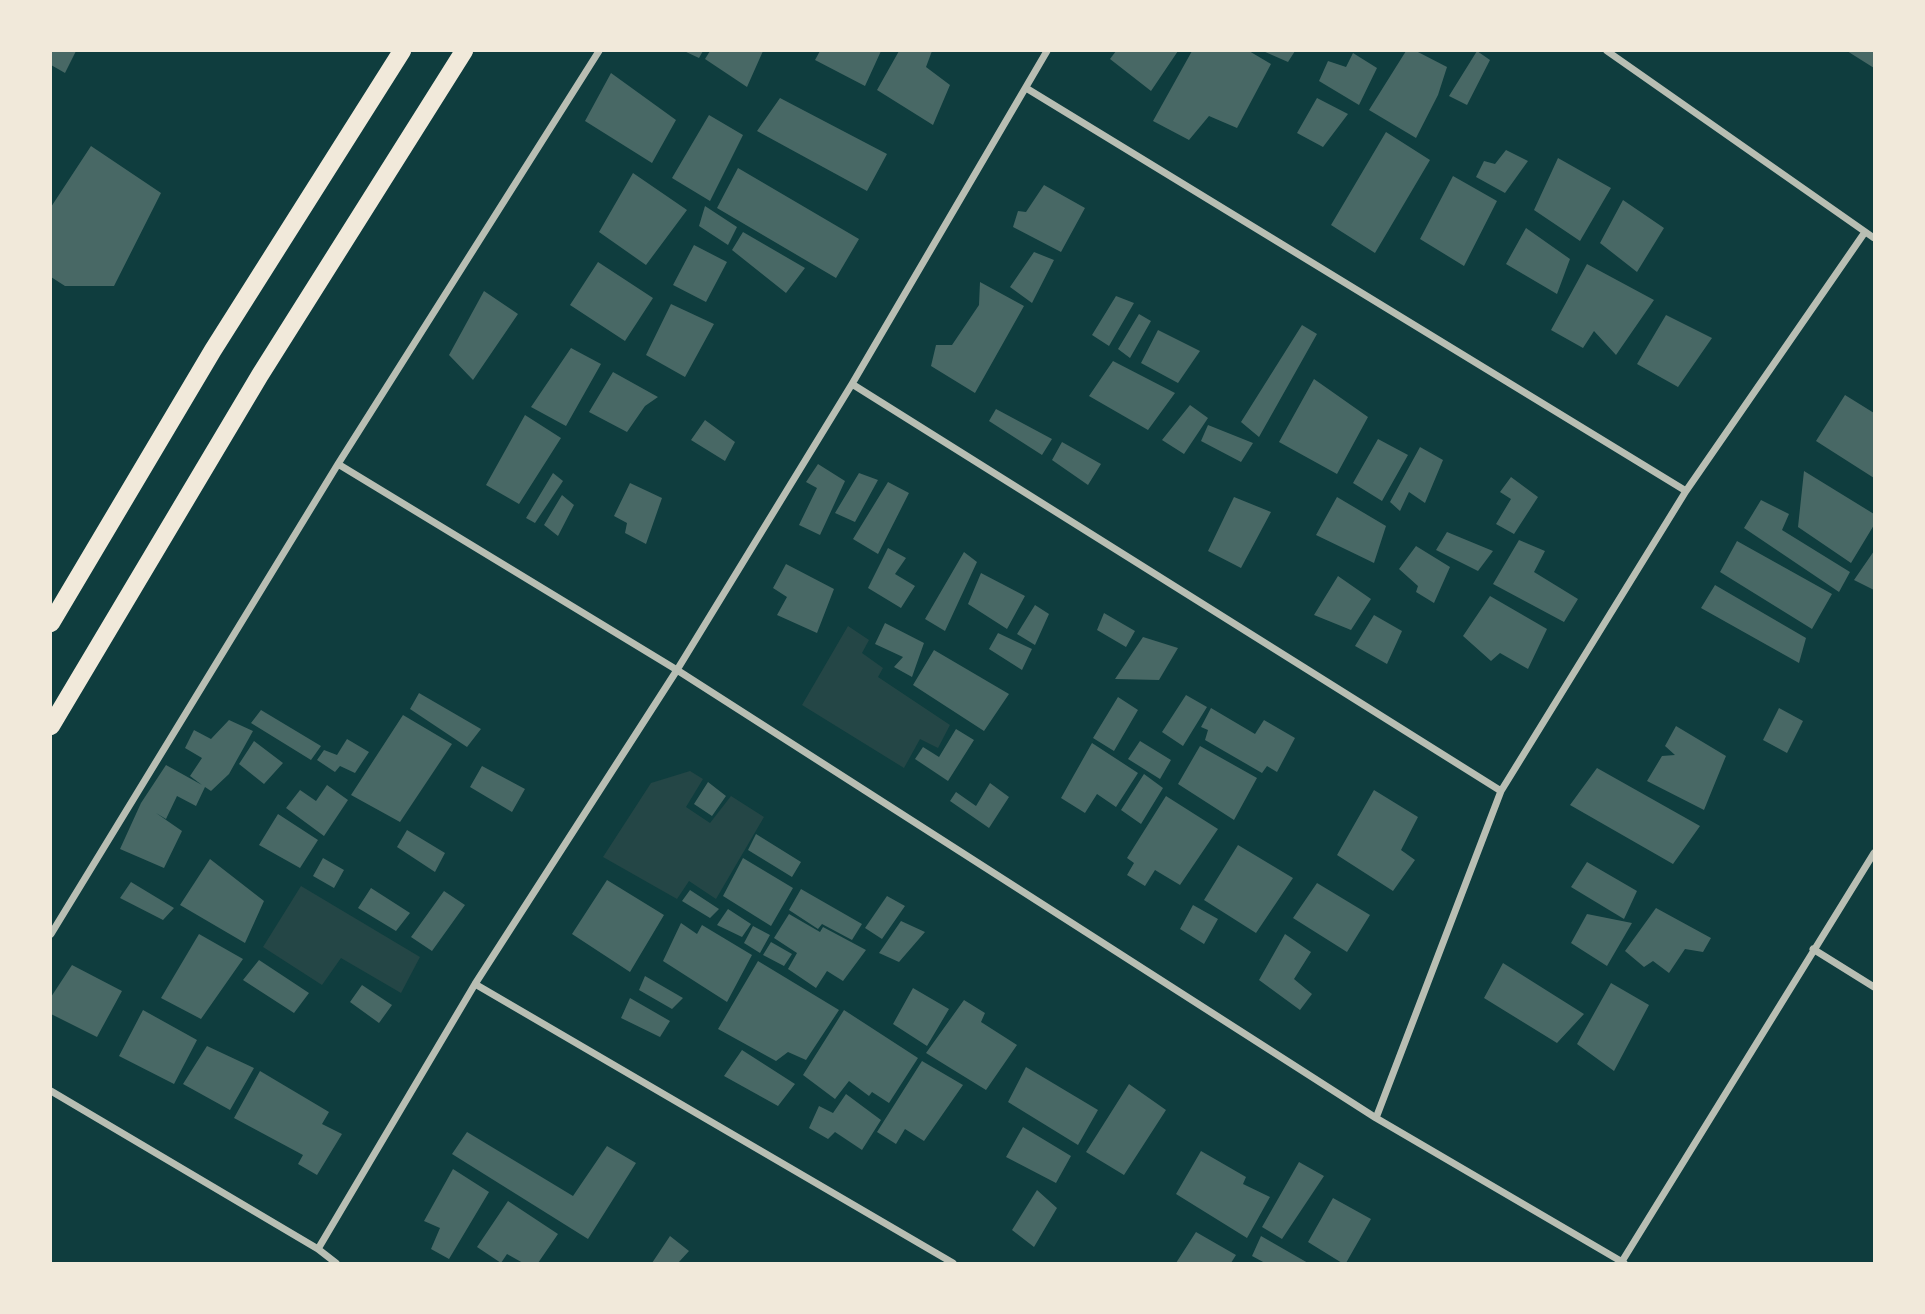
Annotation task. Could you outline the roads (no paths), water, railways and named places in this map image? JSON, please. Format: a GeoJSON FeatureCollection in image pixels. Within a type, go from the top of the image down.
{"type":"FeatureCollection","features":[{"type":"Feature","properties":{"kind":"main road"},"geometry":{"type":"LineString","coordinates":[[51,623],[213,350],[402,51]]}},
{"type":"Feature","properties":{"kind":"main road"},"geometry":{"type":"LineString","coordinates":[[51,726],[260,375],[464,51]]}},
{"type":"Feature","properties":{"kind":"street"},"geometry":{"type":"LineString","coordinates":[[51,934],[338,464],[599,51]]}},
{"type":"Feature","properties":{"kind":"street"},"geometry":{"type":"LineString","coordinates":[[318,1249],[475,984],[677,670],[852,384],[1047,51]]}},
{"type":"Feature","properties":{"kind":"street"},"geometry":{"type":"LineString","coordinates":[[1607,51],[1874,238]]}},
{"type":"Feature","properties":{"kind":"street"},"geometry":{"type":"LineString","coordinates":[[1026,88],[1686,491]]}},
{"type":"Feature","properties":{"kind":"street"},"geometry":{"type":"LineString","coordinates":[[1376,1118],[1501,791],[1686,491],[1865,232]]}},
{"type":"Feature","properties":{"kind":"street"},"geometry":{"type":"LineString","coordinates":[[852,384],[1501,791]]}},
{"type":"Feature","properties":{"kind":"street"},"geometry":{"type":"LineString","coordinates":[[338,464],[677,670],[1376,1118],[1622,1263],[1874,853]]}},
{"type":"Feature","properties":{"kind":"street"},"geometry":{"type":"LineString","coordinates":[[1813,949],[1874,987]]}},
{"type":"Feature","properties":{"kind":"street"},"geometry":{"type":"LineString","coordinates":[[475,984],[953,1263]]}},
{"type":"Feature","properties":{"kind":"street"},"geometry":{"type":"LineString","coordinates":[[51,1091],[318,1249],[336,1263]]}}]}
